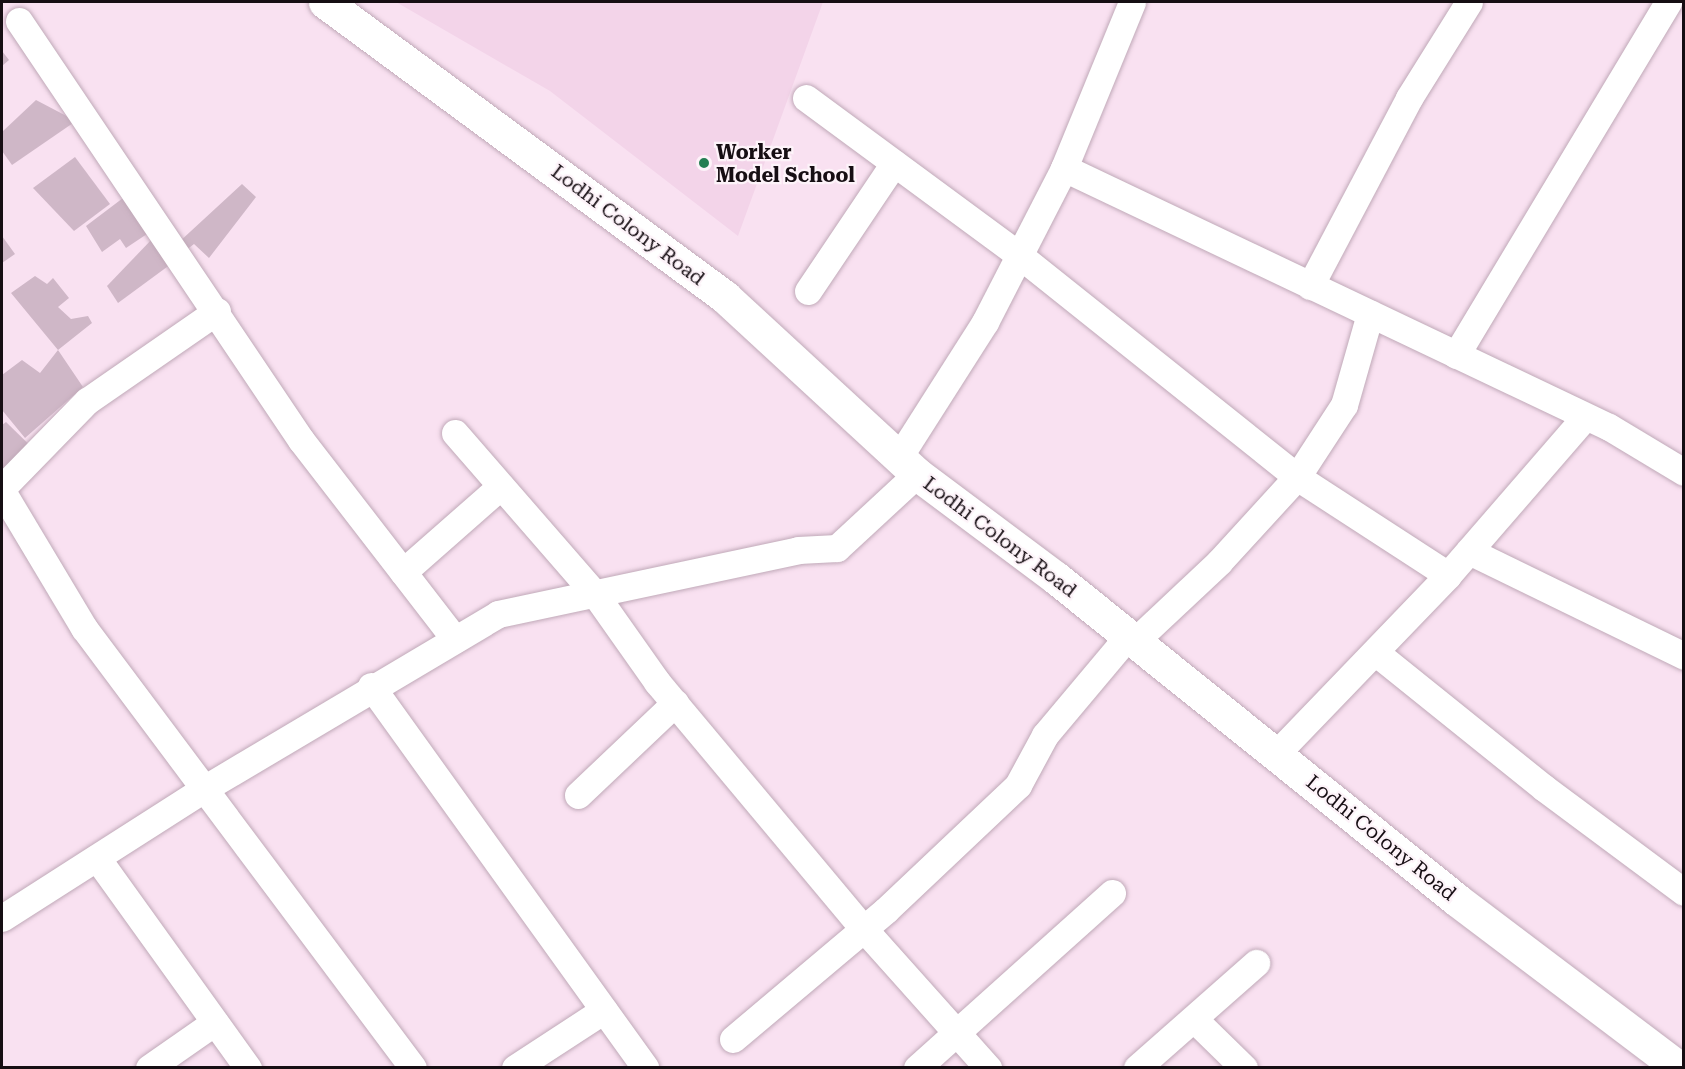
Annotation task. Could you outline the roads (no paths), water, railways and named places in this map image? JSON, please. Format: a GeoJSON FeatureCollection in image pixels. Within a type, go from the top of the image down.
{"type":"FeatureCollection","features":[{"type":"Feature","properties":{"kind":"main road","name":"Lodhi Colony Road"},"geometry":{"type":"LineString","coordinates":[[325,2],[725,297],[908,465],[1131,638],[1457,900],[1679,1068]]}},
{"type":"Feature","properties":{"kind":"street"},"geometry":{"type":"LineString","coordinates":[[2,918],[371,686],[498,614],[798,550],[837,548],[908,465],[1064,168],[1132,2]]}},
{"type":"Feature","properties":{"kind":"street"},"geometry":{"type":"LineString","coordinates":[[1310,286],[1409,98],[1469,2]]}},
{"type":"Feature","properties":{"kind":"street"},"geometry":{"type":"LineString","coordinates":[[1456,355],[1668,2]]}},
{"type":"Feature","properties":{"kind":"street"},"geometry":{"type":"LineString","coordinates":[[18,15],[302,440],[455,639]]}},
{"type":"Feature","properties":{"kind":"street"},"geometry":{"type":"LineString","coordinates":[[806,98],[1019,255],[1298,477],[1448,575]]}},
{"type":"Feature","properties":{"kind":"street"},"geometry":{"type":"LineString","coordinates":[[808,291],[894,163]]}},
{"type":"Feature","properties":{"kind":"street"},"geometry":{"type":"LineString","coordinates":[[1064,168],[1586,417],[1683,472]]}},
{"type":"Feature","properties":{"kind":"street"},"geometry":{"type":"LineString","coordinates":[[217,311],[87,401],[2,489],[84,628],[207,787],[413,1068]]}},
{"type":"Feature","properties":{"kind":"street"},"geometry":{"type":"LineString","coordinates":[[733,1039],[863,928],[1018,785],[1046,735],[1131,638],[1219,562],[1298,477],[1344,405],[1370,314]]}},
{"type":"Feature","properties":{"kind":"street"},"geometry":{"type":"LineString","coordinates":[[1276,754],[1448,575],[1586,417]]}},
{"type":"Feature","properties":{"kind":"street"},"geometry":{"type":"LineString","coordinates":[[455,433],[595,594],[675,703],[863,928],[988,1068]]}},
{"type":"Feature","properties":{"kind":"street"},"geometry":{"type":"LineString","coordinates":[[403,572],[501,486]]}},
{"type":"Feature","properties":{"kind":"street"},"geometry":{"type":"LineString","coordinates":[[1469,551],[1683,656]]}},
{"type":"Feature","properties":{"kind":"street"},"geometry":{"type":"LineString","coordinates":[[1375,652],[1544,789],[1683,892]]}},
{"type":"Feature","properties":{"kind":"street"},"geometry":{"type":"LineString","coordinates":[[371,686],[645,1068]]}},
{"type":"Feature","properties":{"kind":"street"},"geometry":{"type":"LineString","coordinates":[[578,795],[675,703]]}},
{"type":"Feature","properties":{"kind":"street"},"geometry":{"type":"LineString","coordinates":[[97,858],[248,1068]]}},
{"type":"Feature","properties":{"kind":"street"},"geometry":{"type":"LineString","coordinates":[[917,1068],[958,1034],[1112,893]]}},
{"type":"Feature","properties":{"kind":"street"},"geometry":{"type":"LineString","coordinates":[[1137,1068],[1256,963]]}},
{"type":"Feature","properties":{"kind":"street"},"geometry":{"type":"LineString","coordinates":[[514,1068],[604,1010]]}},
{"type":"Feature","properties":{"kind":"street"},"geometry":{"type":"LineString","coordinates":[[1194,1019],[1244,1068]]}},
{"type":"Feature","properties":{"kind":"street"},"geometry":{"type":"LineString","coordinates":[[149,1068],[215,1022]]}},
{"type":"Feature","properties":{"kind":"place","name":"Worker Model School"},"geometry":{"type":"Point","coordinates":[704,163]}}]}
